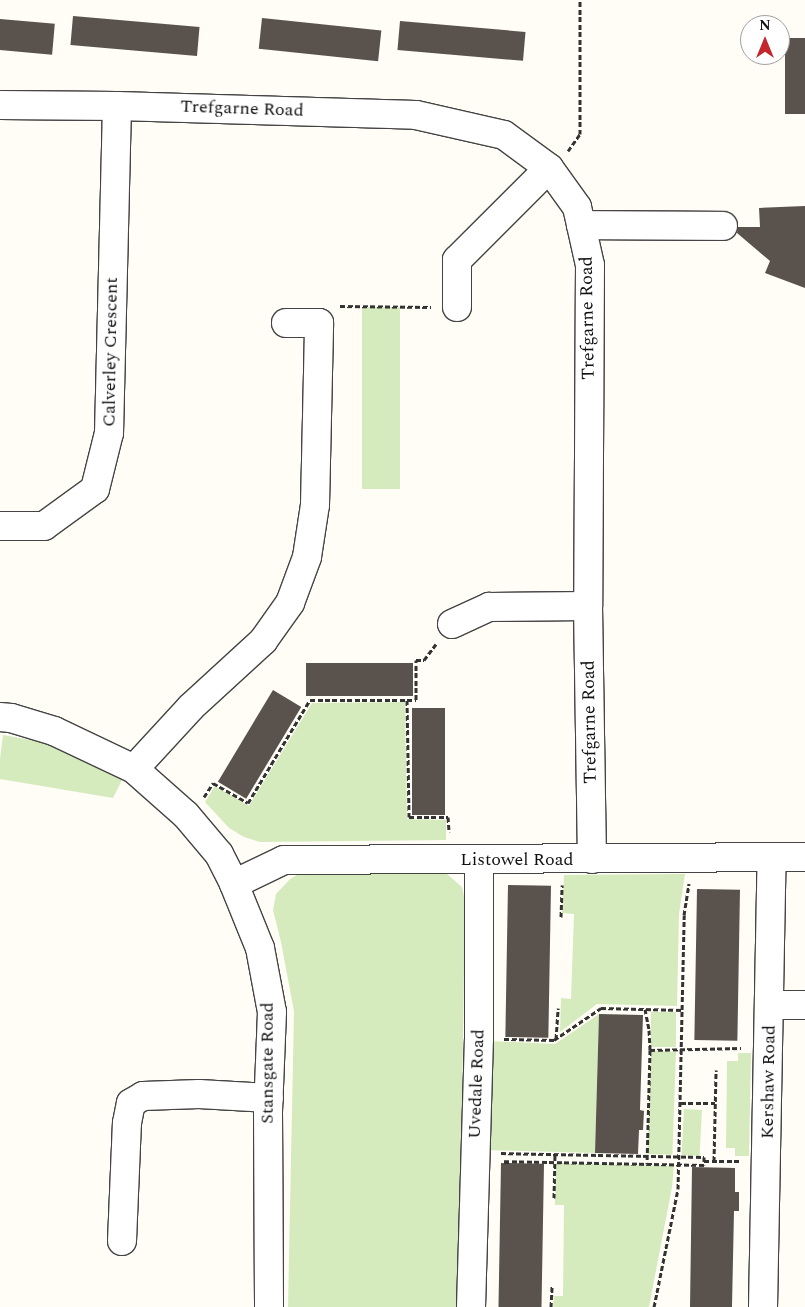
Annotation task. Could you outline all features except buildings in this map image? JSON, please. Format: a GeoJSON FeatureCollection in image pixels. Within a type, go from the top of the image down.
{"type":"FeatureCollection","features":[{"type":"Feature","properties":{"kind":"street","name":"Trefgarne Road"},"geometry":{"type":"LineString","coordinates":[[0,105],[117,106],[416,115],[504,135],[549,168],[577,207],[590,265],[588,606],[592,859]]}},
{"type":"Feature","properties":{"kind":"street","name":"Calverley Crescent"},"geometry":{"type":"LineString","coordinates":[[0,526],[44,526],[95,489],[109,433],[117,106]]}},
{"type":"Feature","properties":{"kind":"street"},"geometry":{"type":"LineString","coordinates":[[457,307],[457,260],[549,168]]}},
{"type":"Feature","properties":{"kind":"street"},"geometry":{"type":"LineString","coordinates":[[581,225],[724,226]]}},
{"type":"Feature","properties":{"kind":"street"},"geometry":{"type":"LineString","coordinates":[[134,769],[191,706],[263,641],[290,603],[308,557],[315,505],[319,323],[286,323]]}},
{"type":"Feature","properties":{"kind":"street"},"geometry":{"type":"LineString","coordinates":[[452,624],[490,607],[588,606]]}},
{"type":"Feature","properties":{"kind":"street","name":"Stansgate Road"},"geometry":{"type":"LineString","coordinates":[[0,717],[54,732],[134,769],[190,819],[219,854],[234,884],[260,948],[272,1012],[268,1098],[269,1307]]}},
{"type":"Feature","properties":{"kind":"street","name":"Listowel Road"},"geometry":{"type":"LineString","coordinates":[[234,884],[284,860],[805,857]]}},
{"type":"Feature","properties":{"kind":"street","name":"Kershaw Road"},"geometry":{"type":"LineString","coordinates":[[763,1307],[772,858]]}},
{"type":"Feature","properties":{"kind":"street","name":"Uvedale Road"},"geometry":{"type":"LineString","coordinates":[[470,1307],[479,1039],[479,860]]}},
{"type":"Feature","properties":{"kind":"street"},"geometry":{"type":"LineString","coordinates":[[770,1006],[805,1006]]}},
{"type":"Feature","properties":{"kind":"street"},"geometry":{"type":"LineString","coordinates":[[122,1241],[127,1124],[131,1103],[143,1096],[199,1094],[268,1098]]}},
{"type":"Feature","properties":{"kind":"path"},"geometry":{"type":"LineString","coordinates":[[549,168],[573,147],[580,134],[580,0]]}},
{"type":"Feature","properties":{"kind":"path"},"geometry":{"type":"LineString","coordinates":[[319,323],[319,306],[457,307]]}},
{"type":"Feature","properties":{"kind":"path"},"geometry":{"type":"LineString","coordinates":[[190,819],[213,783],[248,803],[310,700],[416,700],[416,660],[424,660],[452,624]]}},
{"type":"Feature","properties":{"kind":"path"},"geometry":{"type":"LineString","coordinates":[[408,700],[409,817],[448,817],[449,860]]}},
{"type":"Feature","properties":{"kind":"path"},"geometry":{"type":"LineString","coordinates":[[654,1307],[678,1189],[684,915],[694,858]]}},
{"type":"Feature","properties":{"kind":"path"},"geometry":{"type":"LineString","coordinates":[[561,917],[562,859]]}},
{"type":"Feature","properties":{"kind":"path"},"geometry":{"type":"LineString","coordinates":[[556,1039],[558,1008]]}},
{"type":"Feature","properties":{"kind":"path"},"geometry":{"type":"LineString","coordinates":[[479,1039],[556,1039],[601,1008],[683,1010]]}},
{"type":"Feature","properties":{"kind":"path"},"geometry":{"type":"LineString","coordinates":[[645,1009],[650,1050],[648,1164]]}},
{"type":"Feature","properties":{"kind":"path"},"geometry":{"type":"LineString","coordinates":[[650,1050],[701,1050],[710,1048],[769,1050]]}},
{"type":"Feature","properties":{"kind":"path"},"geometry":{"type":"LineString","coordinates":[[714,1161],[716,1070]]}},
{"type":"Feature","properties":{"kind":"path"},"geometry":{"type":"LineString","coordinates":[[681,1103],[715,1103]]}},
{"type":"Feature","properties":{"kind":"path"},"geometry":{"type":"LineString","coordinates":[[554,1154],[704,1157],[704,1166],[554,1162],[475,1156],[554,1154]]}},
{"type":"Feature","properties":{"kind":"path"},"geometry":{"type":"LineString","coordinates":[[554,1154],[554,1198]]}},
{"type":"Feature","properties":{"kind":"path"},"geometry":{"type":"LineString","coordinates":[[704,1161],[767,1162]]}},
{"type":"Feature","properties":{"kind":"path"},"geometry":{"type":"LineString","coordinates":[[551,1307],[552,1286]]}},
{"type":"Feature","properties":{"kind":"green space"},"geometry":{"type":"Polygon","coordinates":[[[362,307],[400,307],[400,489],[362,489],[362,307]]]}},
{"type":"Feature","properties":{"kind":"green space"},"geometry":{"type":"Polygon","coordinates":[[[405,702],[407,819],[446,820],[446,840],[260,842],[244,837],[229,828],[205,802],[215,786],[249,806],[312,703],[405,702]]]}},
{"type":"Feature","properties":{"kind":"green space"},"geometry":{"type":"Polygon","coordinates":[[[3,735],[36,741],[68,752],[122,780],[113,798],[0,779],[3,735]]]}},
{"type":"Feature","properties":{"kind":"green space"},"geometry":{"type":"Polygon","coordinates":[[[304,871],[447,874],[462,887],[465,901],[459,1307],[288,1307],[294,1011],[273,910],[276,894],[290,879],[304,871]]]}},
{"type":"Feature","properties":{"kind":"green space"},"geometry":{"type":"Polygon","coordinates":[[[685,874],[679,914],[677,1006],[597,1004],[560,1032],[561,998],[571,999],[574,914],[562,913],[564,875],[685,874]]]}},
{"type":"Feature","properties":{"kind":"green space"},"geometry":{"type":"Polygon","coordinates":[[[651,1012],[676,1012],[676,1047],[651,1047],[651,1012]]]}},
{"type":"Feature","properties":{"kind":"green space"},"geometry":{"type":"Polygon","coordinates":[[[599,1014],[595,1153],[487,1150],[489,1041],[555,1044],[599,1014]]]}},
{"type":"Feature","properties":{"kind":"green space"},"geometry":{"type":"Polygon","coordinates":[[[651,1051],[676,1052],[672,1155],[647,1154],[651,1051]]]}},
{"type":"Feature","properties":{"kind":"green space"},"geometry":{"type":"Polygon","coordinates":[[[738,1053],[751,1053],[749,1156],[735,1156],[735,1148],[726,1148],[727,1061],[738,1061],[738,1053]]]}},
{"type":"Feature","properties":{"kind":"green space"},"geometry":{"type":"Polygon","coordinates":[[[684,1109],[702,1110],[700,1156],[682,1155],[684,1109]]]}},
{"type":"Feature","properties":{"kind":"green space"},"geometry":{"type":"Polygon","coordinates":[[[556,1163],[674,1166],[672,1187],[649,1307],[553,1307],[554,1296],[563,1296],[564,1205],[555,1205],[556,1163]]]}}]}
